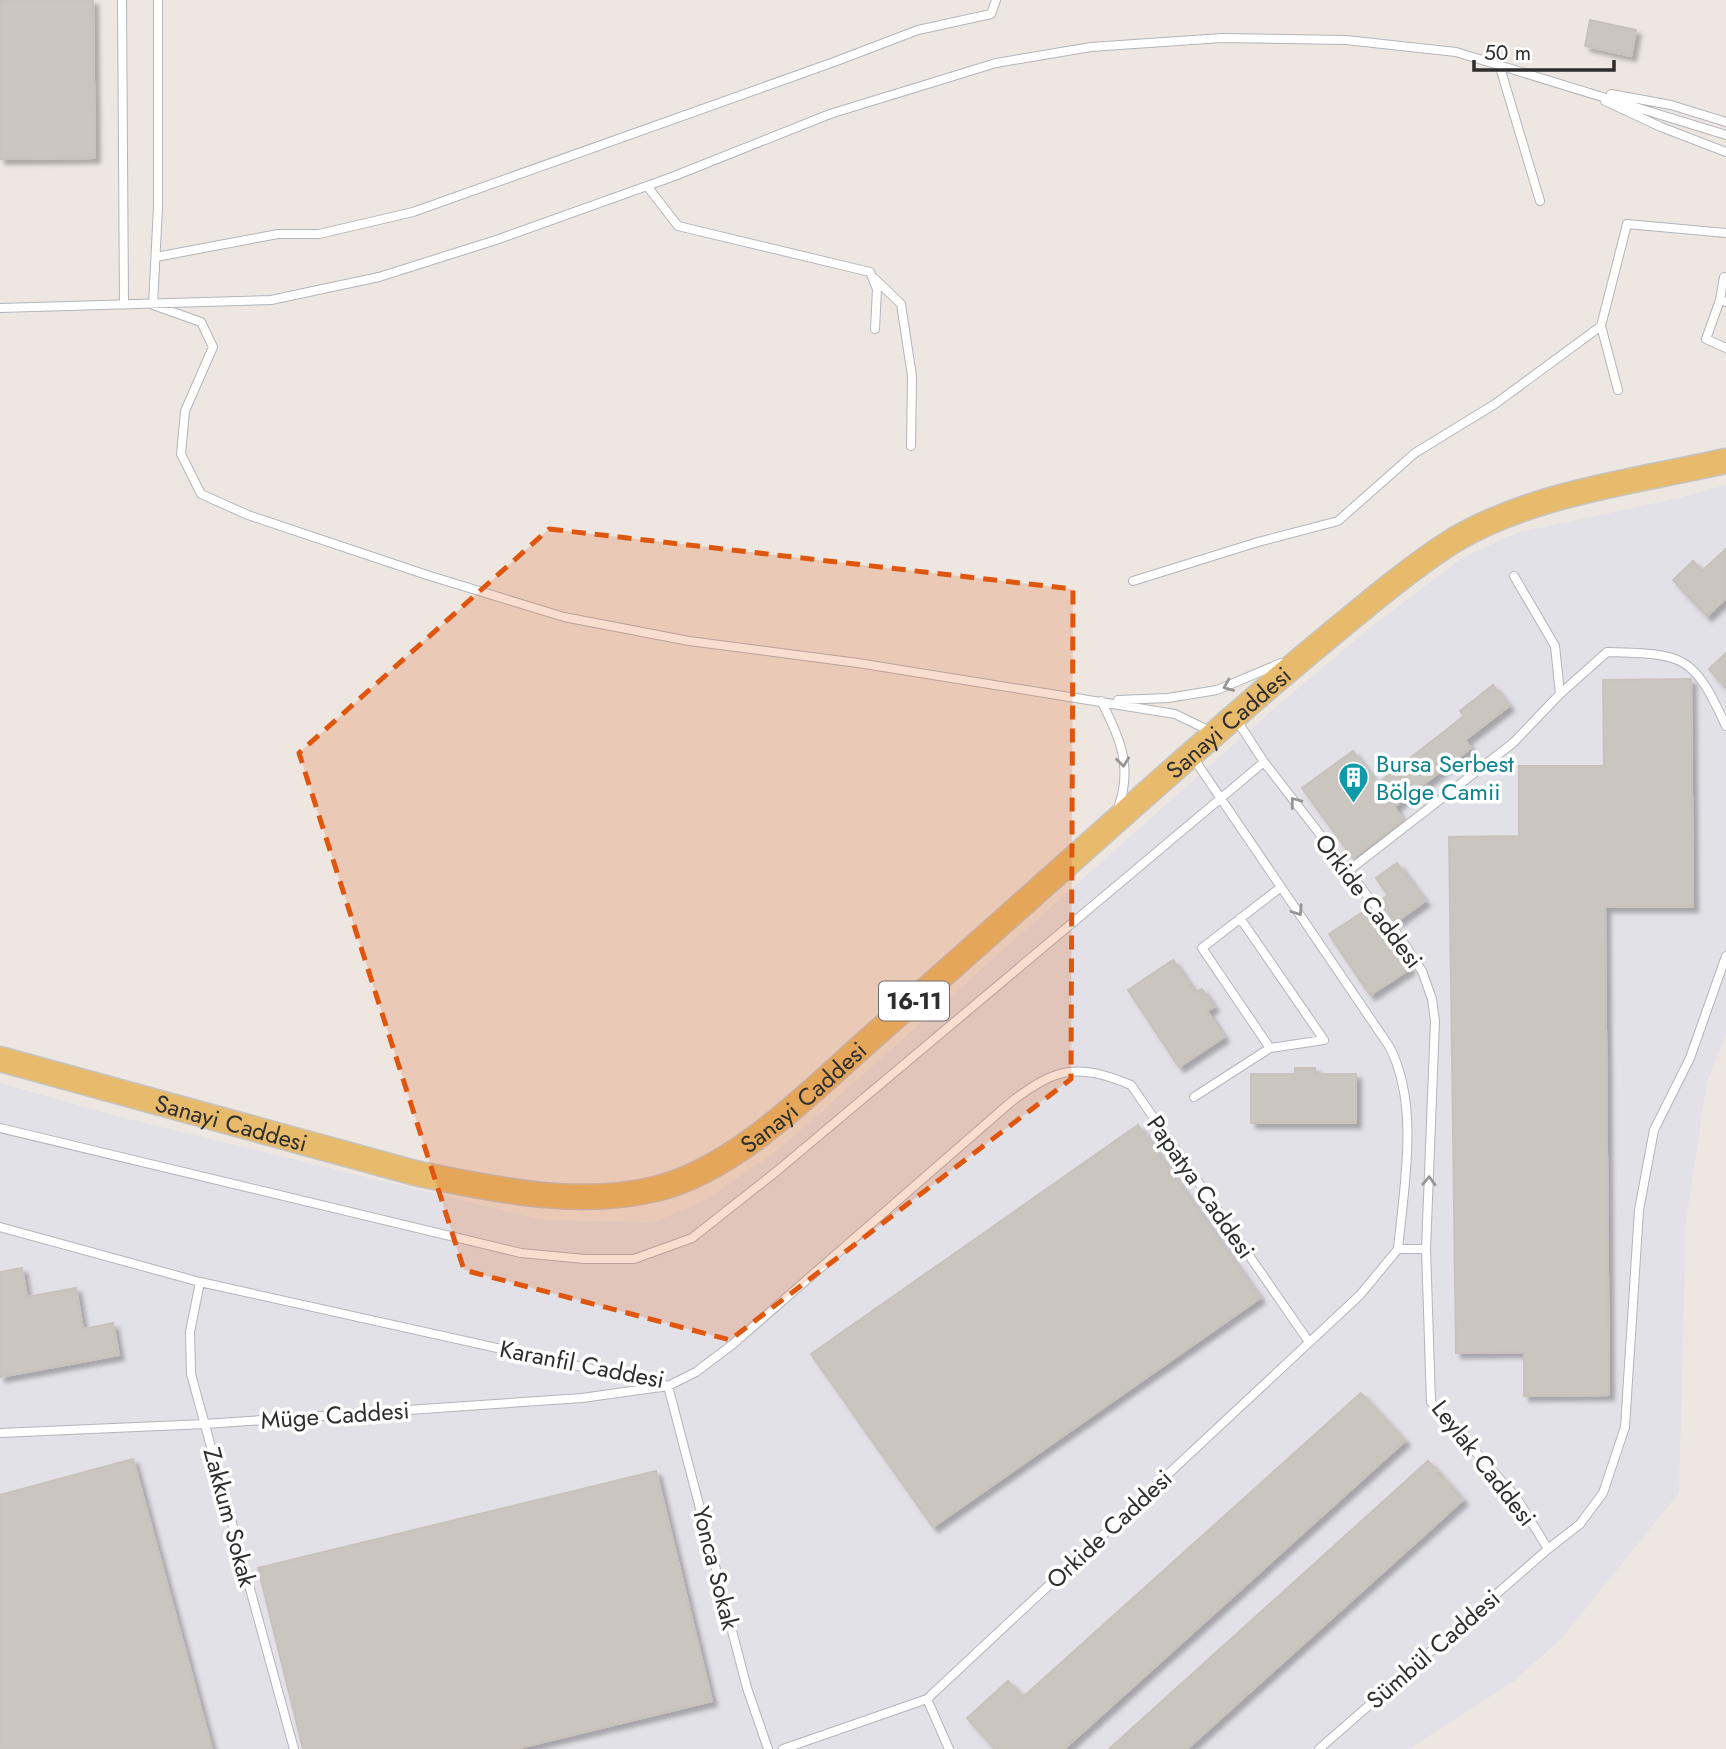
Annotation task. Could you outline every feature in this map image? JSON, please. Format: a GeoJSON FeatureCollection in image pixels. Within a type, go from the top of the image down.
{"type":"FeatureCollection","features":[{"type":"Feature","properties":{"kind":"main road","name":"Sanayi Caddesi"},"geometry":{"type":"LineString","coordinates":[[0,1059],[415,1173],[469,1185],[577,1197],[621,1196],[658,1189],[708,1169],[756,1137],[979,944],[1190,753],[1313,648],[1426,559],[1456,539],[1495,519],[1531,505],[1726,461]]}},
{"type":"Feature","properties":{"kind":"lane"},"geometry":{"type":"LineString","coordinates":[[122,0],[124,305]]}},
{"type":"Feature","properties":{"kind":"lane"},"geometry":{"type":"LineString","coordinates":[[153,304],[156,257],[158,0]]}},
{"type":"Feature","properties":{"kind":"lane"},"geometry":{"type":"LineString","coordinates":[[156,257],[278,234],[318,234],[412,212],[918,30],[991,14],[996,0]]}},
{"type":"Feature","properties":{"kind":"lane"},"geometry":{"type":"LineString","coordinates":[[0,308],[271,300],[379,277],[496,240],[647,186],[830,114],[996,63],[1091,47],[1222,38],[1346,40],[1456,52],[1726,135]]}},
{"type":"Feature","properties":{"kind":"lane"},"geometry":{"type":"LineString","coordinates":[[1499,64],[1540,201]]}},
{"type":"Feature","properties":{"kind":"lane"},"geometry":{"type":"LineString","coordinates":[[1577,88],[1671,105],[1726,122]]}},
{"type":"Feature","properties":{"kind":"lane"},"geometry":{"type":"LineString","coordinates":[[1577,88],[1661,127],[1726,152]]}},
{"type":"Feature","properties":{"kind":"lane"},"geometry":{"type":"LineString","coordinates":[[647,186],[678,226],[870,272],[901,304],[912,376],[911,446]]}},
{"type":"Feature","properties":{"kind":"lane"},"geometry":{"type":"LineString","coordinates":[[1618,390],[1601,326],[1627,224],[1726,233]]}},
{"type":"Feature","properties":{"kind":"lane"},"geometry":{"type":"LineString","coordinates":[[872,275],[877,289],[875,329]]}},
{"type":"Feature","properties":{"kind":"lane"},"geometry":{"type":"LineString","coordinates":[[1724,277],[1723,301],[1706,339],[1726,348]]}},
{"type":"Feature","properties":{"kind":"lane"},"geometry":{"type":"LineString","coordinates":[[153,304],[201,322],[213,347],[185,411],[181,454],[201,494],[248,515],[427,575],[564,617],[689,641],[858,663],[1175,714],[1215,733]]}},
{"type":"Feature","properties":{"kind":"lane"},"geometry":{"type":"LineString","coordinates":[[1133,581],[1258,542],[1338,521],[1415,453],[1495,404],[1601,326]]}},
{"type":"Feature","properties":{"kind":"lane"},"geometry":{"type":"LineString","coordinates":[[1514,576],[1555,646],[1560,694]]}},
{"type":"Feature","properties":{"kind":"lane"},"geometry":{"type":"LineString","coordinates":[[1101,701],[1168,698],[1217,690],[1313,648]]}},
{"type":"Feature","properties":{"kind":"lane"},"geometry":{"type":"LineString","coordinates":[[1348,871],[1513,743],[1560,694],[1607,652],[1660,653],[1688,663],[1711,693],[1726,726]]}},
{"type":"Feature","properties":{"kind":"lane"},"geometry":{"type":"LineString","coordinates":[[1101,701],[1118,734],[1124,765],[1124,790],[1112,825]]}},
{"type":"Feature","properties":{"kind":"lane","name":"Orkide Caddesi"},"geometry":{"type":"LineString","coordinates":[[1234,717],[1422,971],[1432,999],[1435,1021],[1426,1249]]}},
{"type":"Feature","properties":{"kind":"lane"},"geometry":{"type":"LineString","coordinates":[[1190,753],[1389,1046],[1399,1065],[1405,1099],[1406,1160],[1398,1249],[1426,1249]]}},
{"type":"Feature","properties":{"kind":"lane"},"geometry":{"type":"LineString","coordinates":[[0,1128],[521,1253],[585,1259],[635,1259],[692,1238],[734,1205],[1265,762]]}},
{"type":"Feature","properties":{"kind":"lane"},"geometry":{"type":"LineString","coordinates":[[1270,1048],[1202,948],[1281,887]]}},
{"type":"Feature","properties":{"kind":"lane"},"geometry":{"type":"LineString","coordinates":[[1194,1097],[1270,1048],[1324,1040],[1240,918]]}},
{"type":"Feature","properties":{"kind":"lane","name":"Sümbül Caddesi"},"geometry":{"type":"LineString","coordinates":[[1319,1749],[1580,1524],[1603,1493],[1625,1427],[1639,1210],[1654,1130],[1690,1058],[1726,956]]}},
{"type":"Feature","properties":{"kind":"lane","name":"Papatya Caddesi"},"geometry":{"type":"LineString","coordinates":[[1068,1070],[1101,1073],[1131,1085],[1309,1342]]}},
{"type":"Feature","properties":{"kind":"lane","name":"Karanfil Caddesi"},"geometry":{"type":"LineString","coordinates":[[0,1227],[200,1282],[668,1386],[696,1372],[733,1344],[1011,1101],[1037,1083],[1068,1070]]}},
{"type":"Feature","properties":{"kind":"lane","name":"Orkide Caddesi"},"geometry":{"type":"LineString","coordinates":[[783,1749],[927,1699],[1360,1295],[1398,1249]]}},
{"type":"Feature","properties":{"kind":"lane","name":"Leylak Caddesi"},"geometry":{"type":"LineString","coordinates":[[1426,1249],[1431,1402],[1516,1497],[1548,1549]]}},
{"type":"Feature","properties":{"kind":"lane","name":"Zakkum Sokak"},"geometry":{"type":"LineString","coordinates":[[200,1282],[190,1332],[191,1374],[294,1749]]}},
{"type":"Feature","properties":{"kind":"lane","name":"Müge Caddesi"},"geometry":{"type":"LineString","coordinates":[[0,1433],[205,1424],[582,1398],[668,1386]]}},
{"type":"Feature","properties":{"kind":"lane","name":"Yonca Sokak"},"geometry":{"type":"LineString","coordinates":[[668,1386],[747,1688],[768,1749]]}},
{"type":"Feature","properties":{"kind":"lane"},"geometry":{"type":"LineString","coordinates":[[927,1699],[949,1749]]}},
{"type":"Feature","properties":{"kind":"highlighted area"},"geometry":{"type":"Polygon","coordinates":[[[549,529],[1073,589],[1071,1079],[730,1340],[464,1270],[299,753],[549,529]]]}},
{"type":"Feature","properties":{"kind":"shaded area"},"geometry":{"type":"Polygon","coordinates":[[[1726,485],[1726,1033],[1707,1082],[1686,1221],[1679,1493],[1562,1638],[1514,1681],[1409,1749],[0,1749],[0,1083],[116,1116],[543,1220],[653,1222],[702,1202],[778,1150],[1270,712],[1367,630],[1462,558],[1516,533],[1679,498],[1726,485]]]}},
{"type":"Feature","properties":{"kind":"building"},"geometry":{"type":"Polygon","coordinates":[[[0,0],[93,0],[95,158],[0,159],[0,0]]]}},
{"type":"Feature","properties":{"kind":"building"},"geometry":{"type":"Polygon","coordinates":[[[1590,20],[1636,30],[1631,56],[1585,46],[1590,20]]]}},
{"type":"Feature","properties":{"kind":"building"},"geometry":{"type":"Polygon","coordinates":[[[1726,549],[1726,598],[1707,616],[1673,580],[1693,561],[1702,571],[1726,549]]]}},
{"type":"Feature","properties":{"kind":"building"},"geometry":{"type":"Polygon","coordinates":[[[1726,653],[1726,688],[1709,669],[1726,653]]]}},
{"type":"Feature","properties":{"kind":"building"},"geometry":{"type":"Polygon","coordinates":[[[1691,679],[1693,907],[1605,907],[1609,1395],[1524,1396],[1524,1352],[1456,1353],[1449,837],[1519,836],[1519,766],[1604,766],[1603,680],[1691,679]]]}},
{"type":"Feature","properties":{"kind":"building"},"geometry":{"type":"Polygon","coordinates":[[[1493,685],[1509,706],[1465,740],[1471,748],[1394,807],[1403,820],[1353,858],[1302,788],[1353,751],[1377,784],[1464,716],[1460,711],[1493,685]]]}},
{"type":"Feature","properties":{"kind":"building"},"geometry":{"type":"Polygon","coordinates":[[[1397,863],[1425,901],[1396,922],[1380,901],[1388,895],[1376,878],[1397,863]]]}},
{"type":"Feature","properties":{"kind":"building"},"geometry":{"type":"Polygon","coordinates":[[[1369,908],[1410,969],[1370,995],[1329,934],[1369,908]]]}},
{"type":"Feature","properties":{"kind":"building"},"geometry":{"type":"Polygon","coordinates":[[[1173,960],[1195,993],[1202,989],[1214,1007],[1207,1011],[1224,1037],[1179,1067],[1128,990],[1173,960]]]}},
{"type":"Feature","properties":{"kind":"building"},"geometry":{"type":"Polygon","coordinates":[[[1295,1068],[1315,1068],[1315,1074],[1356,1074],[1356,1123],[1251,1123],[1251,1074],[1295,1074],[1295,1068]]]}},
{"type":"Feature","properties":{"kind":"building"},"geometry":{"type":"Polygon","coordinates":[[[1138,1125],[1260,1298],[933,1527],[811,1354],[1138,1125]]]}},
{"type":"Feature","properties":{"kind":"building"},"geometry":{"type":"Polygon","coordinates":[[[22,1268],[27,1297],[76,1288],[83,1329],[113,1323],[119,1355],[0,1377],[0,1272],[22,1268]]]}},
{"type":"Feature","properties":{"kind":"building"},"geometry":{"type":"Polygon","coordinates":[[[1361,1393],[1405,1441],[1064,1749],[995,1749],[967,1718],[1008,1681],[1023,1697],[1361,1393]]]}},
{"type":"Feature","properties":{"kind":"building"},"geometry":{"type":"Polygon","coordinates":[[[133,1459],[212,1749],[0,1749],[0,1495],[133,1459]]]}},
{"type":"Feature","properties":{"kind":"building"},"geometry":{"type":"Polygon","coordinates":[[[1428,1461],[1463,1500],[1187,1749],[1109,1749],[1428,1461]]]}},
{"type":"Feature","properties":{"kind":"building"},"geometry":{"type":"Polygon","coordinates":[[[656,1471],[712,1701],[515,1749],[303,1749],[258,1568],[656,1471]]]}},
{"type":"Feature","properties":{"kind":"place","name":"Bursa Serbest Bölge Camii"},"geometry":{"type":"Point","coordinates":[1353,804]}}]}
